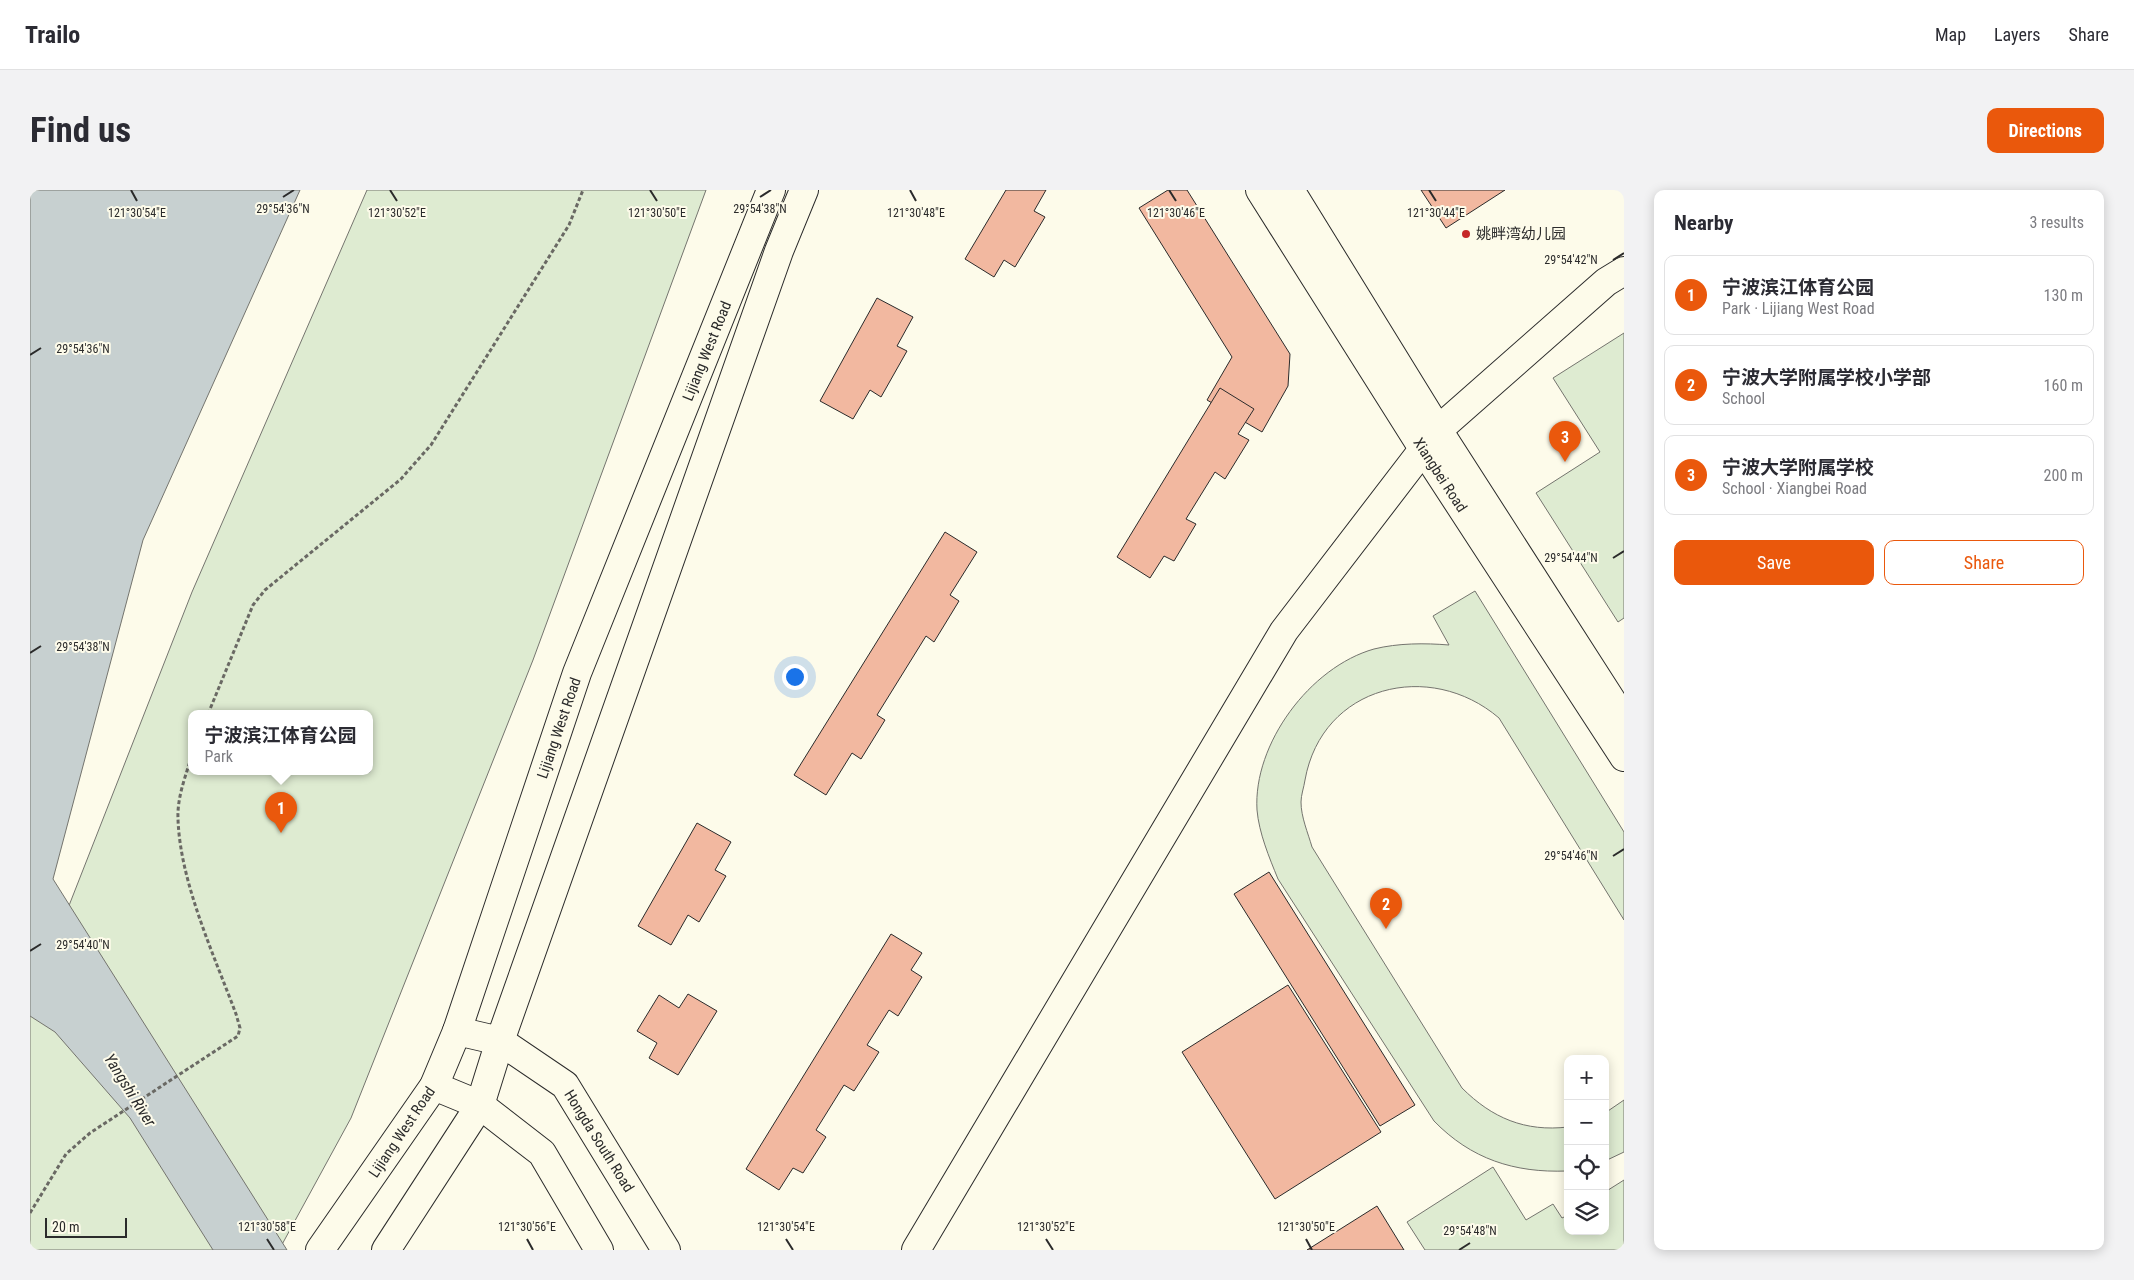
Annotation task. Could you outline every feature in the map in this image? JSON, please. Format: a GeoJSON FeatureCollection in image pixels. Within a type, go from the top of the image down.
{"type":"FeatureCollection","features":[{"type":"Feature","properties":{"kind":"main road","name":"Lijiang West Road"},"geometry":{"type":"LineString","coordinates":[[321,1249],[434,1086],[456,1031],[577,673],[771,190]]}},
{"type":"Feature","properties":{"kind":"main road"},"geometry":{"type":"LineString","coordinates":[[386,1250],[480,1105],[500,1041],[776,261],[804,190]]}},
{"type":"Feature","properties":{"kind":"main road","name":"Xiangbei Road"},"geometry":{"type":"LineString","coordinates":[[1260,190],[1624,720]]}},
{"type":"Feature","properties":{"kind":"main road","name":"Xiangbei Road"},"geometry":{"type":"LineString","coordinates":[[1290,190],[1431,440],[1624,757]]}},
{"type":"Feature","properties":{"kind":"main road"},"geometry":{"type":"LineString","coordinates":[[916,1250],[1284,631],[1431,440],[1606,282],[1624,271]]}},
{"type":"Feature","properties":{"kind":"main road","name":"Hongda South Road"},"geometry":{"type":"LineString","coordinates":[[456,1031],[500,1041],[565,1084],[666,1250]]}},
{"type":"Feature","properties":{"kind":"main road"},"geometry":{"type":"LineString","coordinates":[[434,1086],[480,1105],[542,1153],[599,1250]]}},
{"type":"Feature","properties":{"kind":"path"},"geometry":{"type":"LineString","coordinates":[[210,710],[253,605],[265,590],[400,479],[431,444],[569,225],[584,190]]}},
{"type":"Feature","properties":{"kind":"path"},"geometry":{"type":"LineString","coordinates":[[30,1213],[66,1154],[90,1133],[233,1040],[240,1028],[199,917],[181,844],[177,818],[181,790],[188,768]]}},
{"type":"Feature","properties":{"kind":"green space"},"geometry":{"type":"Polygon","coordinates":[[[367,190],[706,190],[533,660],[351,1118],[279,1250],[30,1250],[30,1005],[192,592],[367,190]]]}},
{"type":"Feature","properties":{"kind":"green space"},"geometry":{"type":"Polygon","coordinates":[[[1624,333],[1624,618],[1618,622],[1536,493],[1600,452],[1553,378],[1624,333]]]}},
{"type":"Feature","properties":{"kind":"green space"},"geometry":{"type":"Polygon","coordinates":[[[1475,591],[1624,832],[1624,920],[1499,718],[1472,700],[1442,689],[1412,687],[1382,691],[1356,703],[1333,722],[1315,748],[1302,794],[1302,813],[1312,847],[1462,1088],[1485,1107],[1510,1121],[1538,1127],[1564,1127],[1564,1171],[1529,1169],[1495,1161],[1463,1145],[1434,1121],[1278,879],[1265,845],[1258,819],[1258,785],[1265,760],[1275,735],[1290,712],[1308,690],[1328,672],[1350,658],[1374,649],[1412,644],[1449,645],[1433,616],[1475,591]]]}},
{"type":"Feature","properties":{"kind":"green space"},"geometry":{"type":"Polygon","coordinates":[[[1624,1100],[1624,1152],[1609,1159],[1609,1145],[1609,1110],[1624,1100]]]}},
{"type":"Feature","properties":{"kind":"green space"},"geometry":{"type":"Polygon","coordinates":[[[1493,1167],[1526,1220],[1553,1204],[1562,1218],[1564,1217],[1564,1235],[1609,1235],[1609,1189],[1624,1180],[1624,1250],[1425,1250],[1407,1222],[1493,1167]]]}},
{"type":"Feature","properties":{"kind":"water","name":"Yangshi River"},"geometry":{"type":"Polygon","coordinates":[[[30,190],[300,190],[143,540],[53,879],[287,1250],[213,1250],[130,1118],[55,1032],[30,1016],[30,190]]]}},
{"type":"Feature","properties":{"kind":"building"},"geometry":{"type":"Polygon","coordinates":[[[1006,190],[1046,190],[1034,211],[1045,217],[1015,267],[1004,260],[994,277],[965,259],[1006,190]]]}},
{"type":"Feature","properties":{"kind":"building"},"geometry":{"type":"Polygon","coordinates":[[[1168,190],[1187,190],[1290,354],[1288,386],[1262,432],[1207,400],[1232,357],[1139,208],[1168,190]]]}},
{"type":"Feature","properties":{"kind":"building"},"geometry":{"type":"Polygon","coordinates":[[[1421,190],[1505,190],[1446,228],[1421,190]]]}},
{"type":"Feature","properties":{"kind":"building"},"geometry":{"type":"Polygon","coordinates":[[[877,298],[913,317],[897,346],[907,351],[881,397],[870,390],[853,419],[820,401],[877,298]]]}},
{"type":"Feature","properties":{"kind":"building"},"geometry":{"type":"Polygon","coordinates":[[[1220,388],[1254,409],[1238,434],[1249,440],[1225,479],[1215,472],[1186,519],[1196,524],[1174,561],[1164,556],[1150,578],[1117,557],[1220,388]]]}},
{"type":"Feature","properties":{"kind":"building"},"geometry":{"type":"Polygon","coordinates":[[[945,532],[977,552],[950,595],[959,601],[934,642],[926,636],[877,715],[885,720],[861,759],[852,753],[826,795],[794,775],[945,532]]]}},
{"type":"Feature","properties":{"kind":"building"},"geometry":{"type":"Polygon","coordinates":[[[697,823],[731,842],[715,870],[726,876],[699,922],[688,915],[671,945],[638,926],[697,823]]]}},
{"type":"Feature","properties":{"kind":"building"},"geometry":{"type":"Polygon","coordinates":[[[1269,872],[1415,1105],[1380,1126],[1234,894],[1269,872]]]}},
{"type":"Feature","properties":{"kind":"building"},"geometry":{"type":"Polygon","coordinates":[[[891,934],[922,953],[911,970],[922,977],[898,1016],[889,1010],[867,1045],[879,1052],[854,1091],[844,1085],[816,1130],[826,1137],[803,1173],[793,1168],[779,1190],[746,1169],[891,934]]]}},
{"type":"Feature","properties":{"kind":"building"},"geometry":{"type":"Polygon","coordinates":[[[1288,985],[1381,1132],[1275,1199],[1182,1052],[1288,985]]]}},
{"type":"Feature","properties":{"kind":"building"},"geometry":{"type":"Polygon","coordinates":[[[688,994],[717,1011],[678,1075],[649,1058],[657,1043],[637,1031],[659,995],[679,1008],[688,994]]]}},
{"type":"Feature","properties":{"kind":"building"},"geometry":{"type":"Polygon","coordinates":[[[1377,1206],[1404,1250],[1307,1250],[1377,1206]]]}},
{"type":"Feature","properties":{"kind":"place","name":"姚畔湾幼儿园"},"geometry":{"type":"Point","coordinates":[1466,234]}},
{"type":"Feature","properties":{"kind":"place","name":"宁波大学附属学校"},"geometry":{"type":"Point","coordinates":[1565,462]}},
{"type":"Feature","properties":{"kind":"place","name":"宁波滨江体育公园"},"geometry":{"type":"Point","coordinates":[281,833]}},
{"type":"Feature","properties":{"kind":"place","name":"宁波大学附属学校小学部"},"geometry":{"type":"Point","coordinates":[1386,929]}}]}
